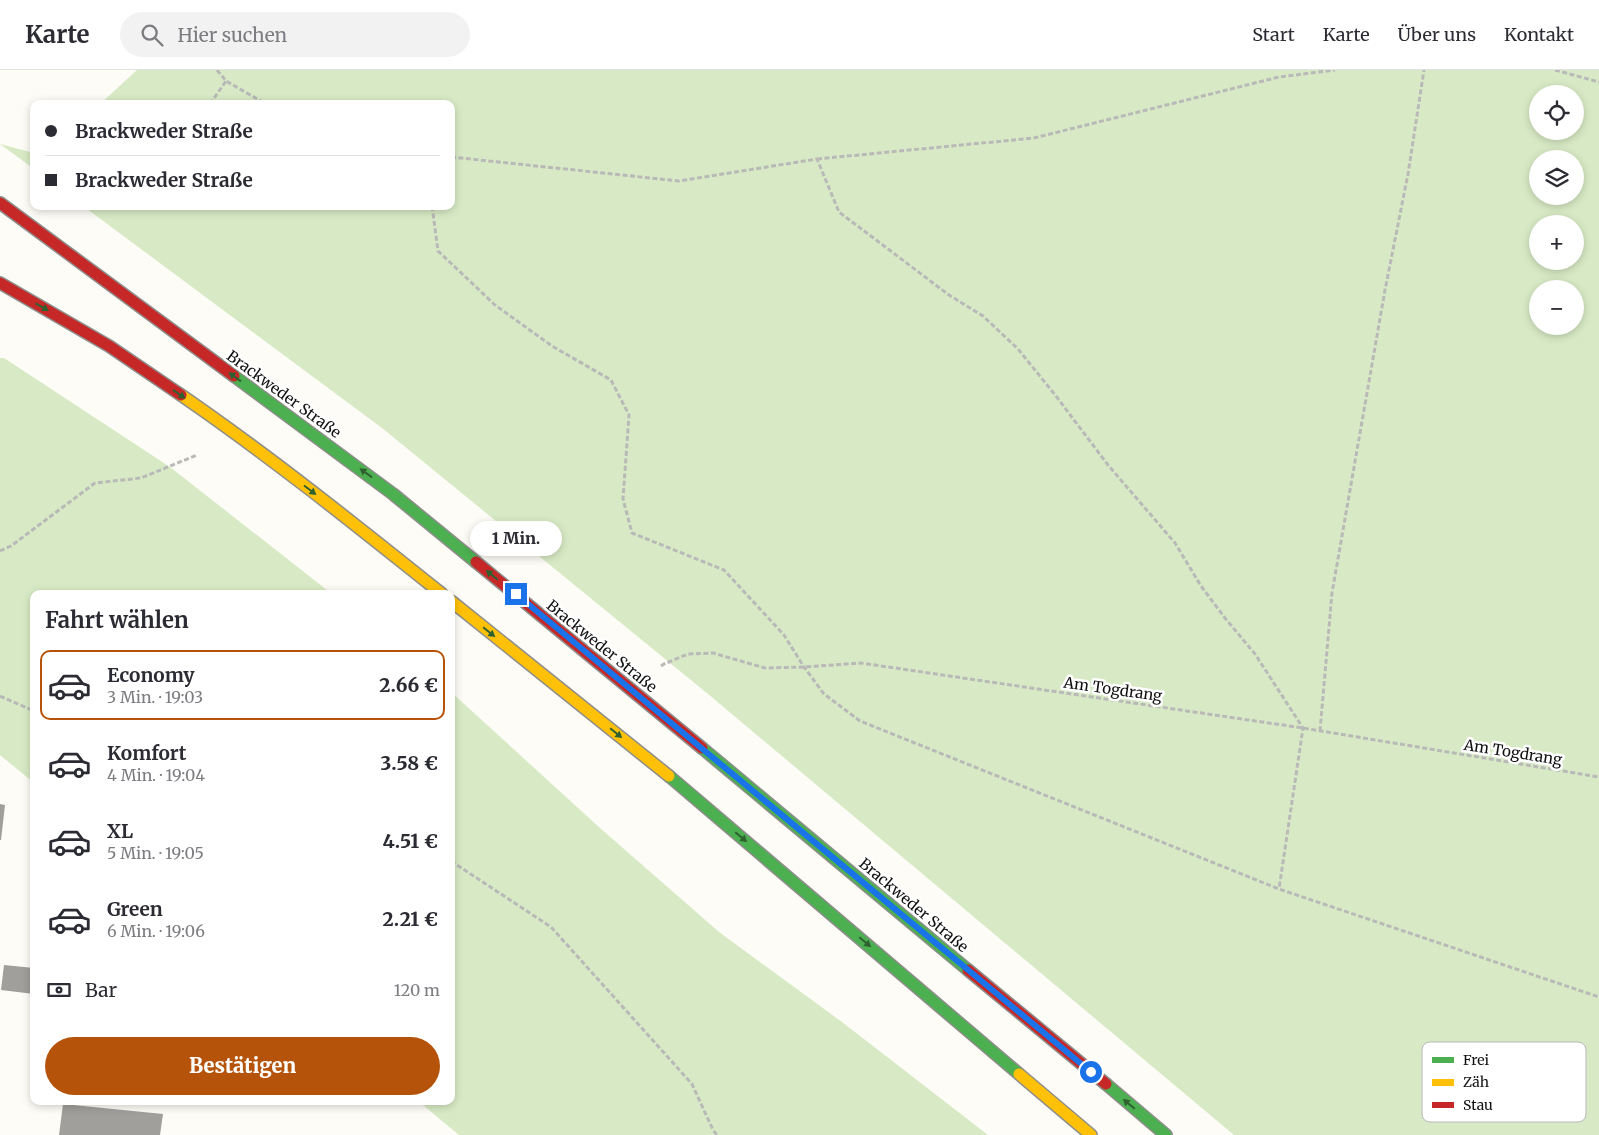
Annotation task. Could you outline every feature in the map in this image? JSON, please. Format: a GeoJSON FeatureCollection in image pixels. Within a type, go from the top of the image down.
{"type":"FeatureCollection","features":[{"type":"Feature","properties":{"kind":"main road","name":"Brackweder Straße"},"geometry":{"type":"LineString","coordinates":[[0,203],[393,494],[638,694],[1166,1135]]}},
{"type":"Feature","properties":{"kind":"main road"},"geometry":{"type":"LineString","coordinates":[[0,283],[109,346],[220,422],[344,515],[437,590]]}},
{"type":"Feature","properties":{"kind":"main road"},"geometry":{"type":"LineString","coordinates":[[455,604],[663,771],[1091,1135]]}},
{"type":"Feature","properties":{"kind":"path"},"geometry":{"type":"LineString","coordinates":[[217,70],[226,81],[259,100]]}},
{"type":"Feature","properties":{"kind":"path"},"geometry":{"type":"LineString","coordinates":[[455,156],[679,181],[817,159],[1034,138],[1279,77],[1335,70]]}},
{"type":"Feature","properties":{"kind":"path"},"geometry":{"type":"LineString","coordinates":[[1320,731],[1332,593],[1385,290],[1408,174],[1424,70]]}},
{"type":"Feature","properties":{"kind":"path"},"geometry":{"type":"LineString","coordinates":[[1555,70],[1599,82]]}},
{"type":"Feature","properties":{"kind":"path"},"geometry":{"type":"LineString","coordinates":[[213,100],[226,81]]}},
{"type":"Feature","properties":{"kind":"path"},"geometry":{"type":"LineString","coordinates":[[817,159],[840,212],[949,295],[983,316],[1018,349],[1108,465],[1175,543],[1225,618],[1255,654],[1303,728],[1279,889]]}},
{"type":"Feature","properties":{"kind":"path"},"geometry":{"type":"LineString","coordinates":[[433,210],[438,251],[496,305],[552,346],[611,380],[629,415],[623,499],[632,533],[724,570],[784,635],[824,694],[860,721],[1279,889],[1599,997]]}},
{"type":"Feature","properties":{"kind":"path"},"geometry":{"type":"LineString","coordinates":[[0,551],[12,546],[95,483],[141,478],[197,455]]}},
{"type":"Feature","properties":{"kind":"path","name":"Am Togdrang"},"geometry":{"type":"LineString","coordinates":[[638,694],[664,664],[688,654],[713,653],[765,668],[861,663],[1303,728],[1599,778]]}},
{"type":"Feature","properties":{"kind":"path"},"geometry":{"type":"LineString","coordinates":[[0,696],[30,708]]}},
{"type":"Feature","properties":{"kind":"path"},"geometry":{"type":"LineString","coordinates":[[455,865],[551,927],[692,1084],[717,1135]]}},
{"type":"Feature","properties":{"kind":"green space"},"geometry":{"type":"Polygon","coordinates":[[[137,70],[1599,70],[1599,1135],[1234,1135],[708,694],[382,428],[88,210],[455,210],[455,100],[104,100],[137,70]]]}},
{"type":"Feature","properties":{"kind":"green space"},"geometry":{"type":"Polygon","coordinates":[[[0,144],[30,152],[30,166],[0,144]]]}},
{"type":"Feature","properties":{"kind":"green space"},"geometry":{"type":"Polygon","coordinates":[[[0,358],[4,358],[170,467],[327,590],[30,590],[30,780],[0,755],[0,358]]]}},
{"type":"Feature","properties":{"kind":"green space"},"geometry":{"type":"Polygon","coordinates":[[[455,696],[600,828],[719,932],[842,1022],[988,1135],[459,1135],[423,1105],[455,1105],[455,696]]]}},
{"type":"Feature","properties":{"kind":"building"},"geometry":{"type":"Polygon","coordinates":[[[0,804],[5,805],[1,840],[0,840],[0,804]]]}},
{"type":"Feature","properties":{"kind":"building"},"geometry":{"type":"Polygon","coordinates":[[[4,965],[30,968],[30,994],[1,990],[4,965]]]}},
{"type":"Feature","properties":{"kind":"building"},"geometry":{"type":"Polygon","coordinates":[[[63,1105],[163,1114],[160,1135],[59,1135],[63,1105]]]}},
{"type":"Feature","properties":{"kind":"traffic: fast"},"geometry":{"type":"LineString","coordinates":[[234,376],[393,494],[476,562]]}},
{"type":"Feature","properties":{"kind":"traffic: fast"},"geometry":{"type":"LineString","coordinates":[[702,748],[968,970]]}},
{"type":"Feature","properties":{"kind":"traffic: fast"},"geometry":{"type":"LineString","coordinates":[[669,776],[1019,1074]]}},
{"type":"Feature","properties":{"kind":"traffic: fast"},"geometry":{"type":"LineString","coordinates":[[1106,1084],[1166,1135]]}},
{"type":"Feature","properties":{"kind":"traffic: slow"},"geometry":{"type":"LineString","coordinates":[[181,395],[281,467],[437,590]]}},
{"type":"Feature","properties":{"kind":"traffic: slow"},"geometry":{"type":"LineString","coordinates":[[455,604],[669,776]]}},
{"type":"Feature","properties":{"kind":"traffic: slow"},"geometry":{"type":"LineString","coordinates":[[1019,1074],[1091,1135]]}},
{"type":"Feature","properties":{"kind":"traffic: jam"},"geometry":{"type":"LineString","coordinates":[[0,203],[234,376]]}},
{"type":"Feature","properties":{"kind":"traffic: jam"},"geometry":{"type":"LineString","coordinates":[[0,283],[109,346],[181,395]]}},
{"type":"Feature","properties":{"kind":"traffic: jam"},"geometry":{"type":"LineString","coordinates":[[476,562],[702,748]]}},
{"type":"Feature","properties":{"kind":"traffic: jam"},"geometry":{"type":"LineString","coordinates":[[968,970],[1106,1084]]}},
{"type":"Feature","properties":{"kind":"route"},"geometry":{"type":"LineString","coordinates":[[516,594],[1091,1072]]}}]}
